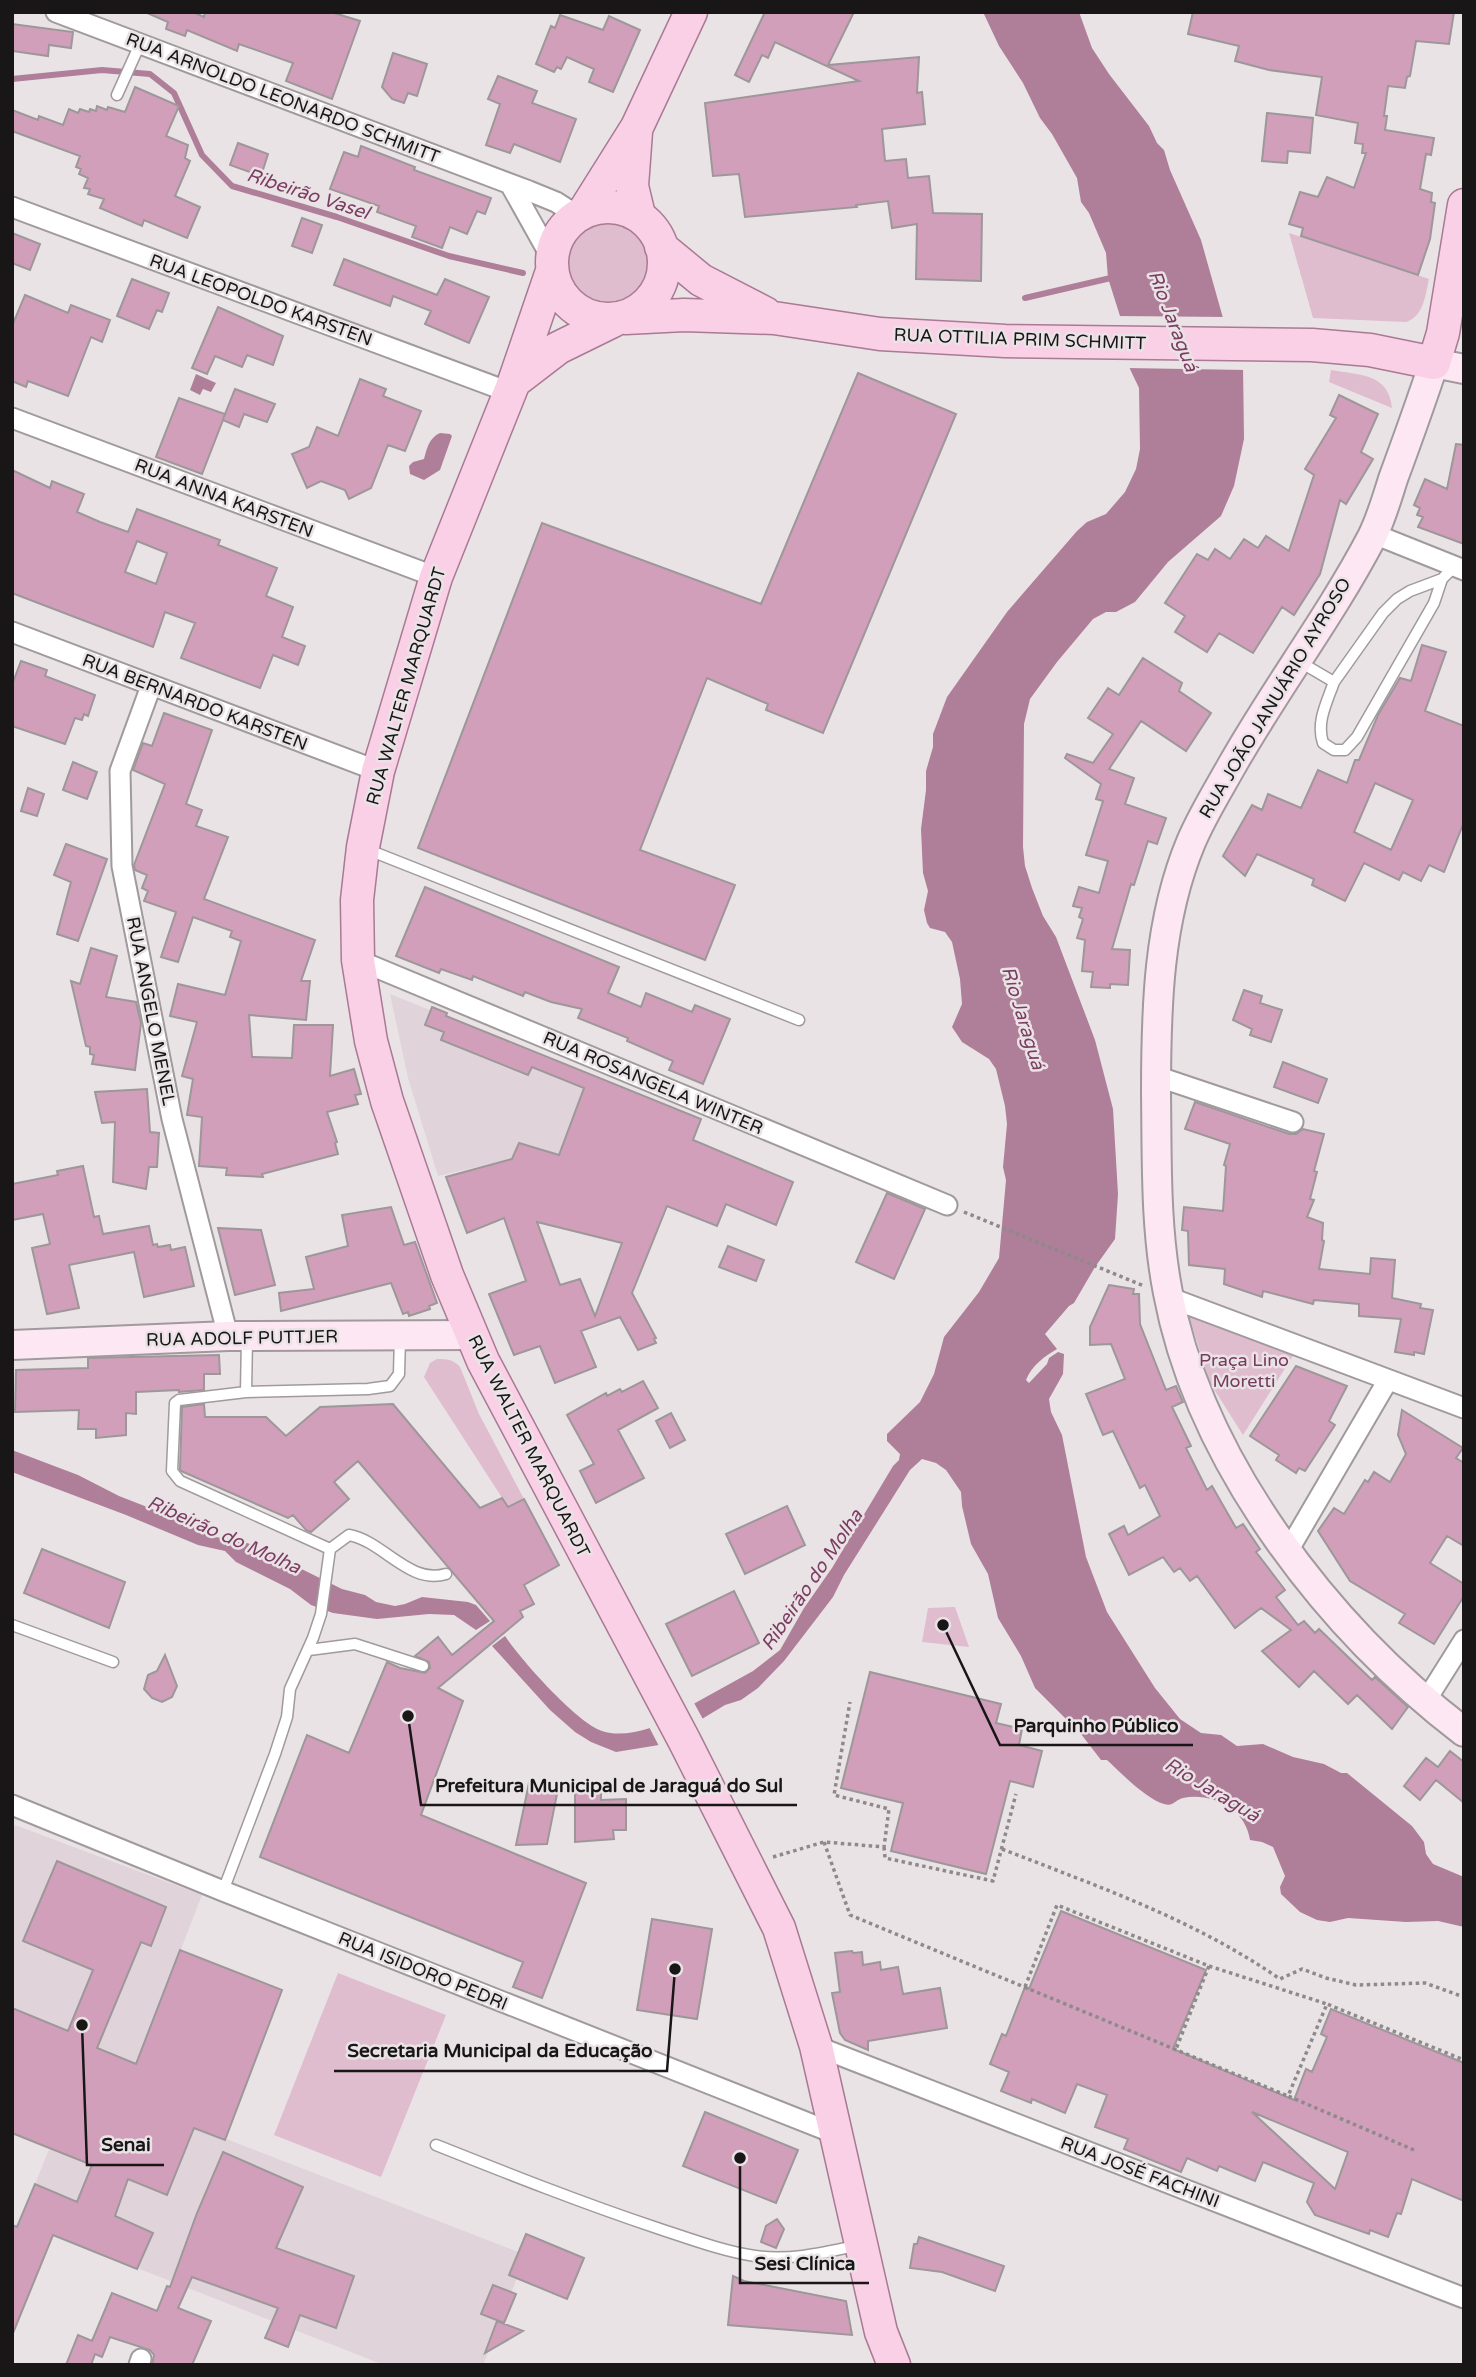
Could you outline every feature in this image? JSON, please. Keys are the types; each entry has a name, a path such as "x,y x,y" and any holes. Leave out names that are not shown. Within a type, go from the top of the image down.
{"main road":[{"path":"620,320 584,315 562,297 552,265 558,237 580,214 637,127 691,12"},
{"path":"512,387 558,348 642,309 653,297 661,280 664,264 661,247 639,215 632,186 637,127"},
{"name":"RUA JOÃO JANUÁRIO AYROSO","path":"1464,205 1445,325 1449,366 1374,534 1259,718 1191,842 1178,880 1161,960 1156,1028 1157,1182 1161,1254 1168,1297 1201,1404 1228,1457 1288,1550 1343,1620 1425,1702 1464,1732"},
{"path":"580,214 611,206 639,215"},
{"name":"RUA OTTILIA PRIM SCHMITT","path":"661,247 701,280 774,318"},
{"name":"RUA WALTER MARQUARDT","path":"552,265 512,387 436,577 378,771 363,847 357,900 358,960 371,1041 387,1101 447,1275 472,1335 511,1418 684,1740 779,1928 816,2046 881,2332 894,2365"},
{"name":"RUA OTTILIA PRIM SCHMITT","path":"620,320 684,315 774,318 880,334 1005,341 1312,345 1346,347 1449,366"},
{"name":"RUA ADOLF PUTTJER","path":"12,1345 238,1336 472,1335"}],"street":[{"name":"RUA ARNOLDO LEONARDO SCHMITT","path":"55,12 510,184 580,214"},
{"path":"510,184 552,265"},
{"name":"RUA LEOPOLDO KARSTEN","path":"12,207 512,387"},
{"name":"RUA ANNA KARSTEN","path":"12,418 436,577"},
{"path":"1374,534 1454,572"},
{"name":"RUA BERNARDO KARSTEN","path":"12,632 378,771"},
{"name":"RUA ANGELO MENEL","path":"151,686 120,771 122,866 172,1119 238,1336"},
{"name":"RUA ROSANGELA WINTER","path":"358,960 947,1205"},
{"path":"1156,1076 1293,1122"},
{"path":"1168,1297 1464,1408"},
{"path":"1288,1550 1388,1380"},
{"path":"1425,1702 1464,1640"},
{"name":"RUA ISIDORO PEDRI","path":"12,1805 836,2134"},
{"name":"RUA JOSÉ FACHINI","path":"816,2046 1464,2298"}],"lane":[{"path":"117,94 140,44"},
{"path":"1454,572 1357,737 1345,750 1334,750 1323,743 1320,732 1322,716 1335,682 1383,613 1410,591 1454,572"},
{"path":"1296,660 1335,682"},
{"path":"363,847 799,1020"},
{"path":"238,1336 246,1392"},
{"path":"330,1549 174,1476 175,1403 246,1392 390,1386 399,1374 401,1336"},
{"path":"223,1891 275,1754 287,1717 289,1689 309,1650 321,1614 324,1575 330,1549 349,1535 361,1537 418,1573 436,1577 446,1574"},
{"path":"12,1625 113,1662"},
{"path":"309,1650 355,1644 423,1666"},
{"path":"436,2145 583,2203 695,2240 754,2256 809,2256 860,2246"}],"path":[{"path":"947,1205 1168,1297"},
{"path":"850,1702 834,1794 889,1809 885,1858 993,1881 1016,1794"},
{"path":"747,1865 824,1842 884,1847"},
{"path":"824,1842 850,1915 1414,2150"},
{"path":"1002,1849 1157,1909 1244,1954 1280,1979 1302,1969 1326,1978 1356,1984 1425,1983 1464,1997"},
{"path":"1025,1987 1057,1905 1209,1966 1327,2004 1464,2060"},
{"path":"1176,2050 1209,1966"},
{"path":"1288,2096 1327,2004"}],"shaded area":[{"path":"390,994 701,1119 650,1250 537,1222 512,1159 438,1176 408,1078"},
{"path":"15,1825 202,1895 123,2099 526,2255 483,2365 384,2365 20,2222 49,2149 12,2134 12,1833"}],"green space":[{"path":"600,224 616,224 637,235 648,256 648,272 637,293 616,304 600,304 586,298 574,286 568,272 568,256 574,242 586,230"},
{"path":"1289,233 1429,279 1425,298 1417,315 1406,322 1313,318"},
{"path":"1331,370 1362,375 1379,382 1390,397 1392,408 1329,382"},
{"name":"Praça Lino Moretti","path":"1187,1310 1296,1351 1243,1435 1210,1383"},
{"path":"437,1359 450,1360 460,1367 479,1414 524,1499 508,1507 424,1377 430,1363"},
{"path":"955,1607 969,1647 922,1642 928,1608"},
{"path":"338,1973 446,2015 381,2177 274,2135"}],"water":[{"name":"Rio Jaraguá","path":"983,12 1079,12 1092,48 1164,150 1201,240 1223,318 1243,365 1244,439 1234,486 1221,516 1168,562 1135,602 1116,612 1106,612 1093,619 1030,699 1024,724 1025,866 1043,916 1056,937 1095,1040 1113,1109 1118,1194 1115,1239 1074,1303 1045,1334 1057,1349 1035,1366 1026,1380 1029,1383 1047,1364 1049,1358 1058,1352 1064,1354 1063,1374 1049,1399 1051,1412 1062,1435 1086,1557 1107,1612 1155,1688 1180,1719 1201,1733 1221,1735 1237,1746 1263,1744 1293,1757 1347,1773 1412,1826 1424,1842 1426,1854 1433,1864 1464,1877 1464,1927 1438,1921 1348,1918 1330,1922 1317,1920 1300,1912 1281,1894 1280,1887 1285,1876 1273,1847 1250,1840 1242,1820 1226,1805 1216,1800 1194,1797 1164,1804 1142,1791 1107,1760 1101,1760 1081,1734 1035,1688 1021,1656 998,1618 988,1574 971,1544 961,1492 946,1470 936,1463 922,1459 910,1470 833,1597 784,1661 758,1688 659,1745 616,1752 591,1742 550,1710 492,1646 505,1636 536,1674 578,1716 591,1726 614,1733 650,1728 753,1671 780,1650 899,1460 900,1454 887,1441 887,1434 920,1402 934,1374 944,1337 979,1292 999,1258 1006,1180 1003,1167 1007,1124 1005,1106 996,1069 989,1059 962,1042 952,1027 962,1004 952,942 945,932 930,928 927,923 924,910 928,891 923,873 921,829 926,771 933,747 933,734 947,697 1007,612 1077,531 1087,522 1106,514 1125,492 1136,469 1140,449 1139,388 1130,369 1120,316 1108,278 1106,253 1089,213 1081,202 1077,178 999,46"},
{"path":"196,374 216,383 211,392 203,389 200,395 190,390"},
{"path":"440,433 452,436 440,470 424,480 410,474 409,466 424,459 427,447"},
{"path":"12,1450 78,1475 119,1496 215,1537 253,1545 342,1589 365,1595 376,1602 395,1606 422,1597 468,1602 476,1605 490,1621 476,1630 454,1615 429,1614 377,1619 333,1613 311,1605 290,1589 236,1562 225,1551 198,1545 12,1472"}],"pier":[{"path":"1116,316 1226,317 1238,339 1247,370 1126,368"},
{"path":"693,1701 705,1723 660,1748 648,1725"}],"building":[{"path":"145,12 193,12 204,17 205,12 331,12 360,21 332,99 286,81 293,63 239,44 237,51 187,30 185,36 166,29 168,22"},
{"path":"765,12 854,12 828,65 919,57 917,93 922,92 925,124 882,129 885,161 906,159 908,178 929,176 933,213 982,214 981,281 916,279 917,224 892,228 888,201 856,205 857,207 745,217 739,174 713,176 705,103 859,81 775,42 768,58 762,55 749,82 735,75"},
{"path":"1193,12 1454,12 1449,44 1416,41 1410,76 1407,77 1405,88 1388,86 1385,130 1434,138 1431,155 1426,154 1420,189 1432,193 1431,202 1435,203 1430,239 1418,275 1301,236 1303,228 1289,224 1300,192 1318,197 1327,177 1354,188 1366,153 1362,153 1363,144 1355,143 1358,123 1316,115 1322,77 1269,70 1235,61 1239,46 1188,34"},
{"path":"560,15 603,30 609,16 640,30 613,92 589,82 594,69 567,57 561,69 557,67 554,72 536,64 551,26 555,28"},
{"path":"12,24 73,32 71,48 49,45 48,56 12,51"},
{"path":"393,53 427,64 417,96 408,93 404,103 392,99 382,87"},
{"path":"498,76 537,91 532,103 576,119 560,162 514,144 510,153 486,145 500,104 488,99"},
{"path":"135,87 179,106 166,136 188,145 185,158 190,161 175,196 200,207 187,238 144,220 142,226 100,208 104,199 88,194 90,189 84,188 88,178 79,174 81,169 76,167 80,156 12,131 12,110 38,120 39,116 63,125 69,109 78,113 80,109 89,112 90,109 96,111 97,106 125,112"},
{"path":"1267,113 1313,118 1310,153 1288,151 1287,163 1262,161"},
{"path":"238,143 268,154 261,176 230,165"},
{"path":"361,146 415,167 414,170 491,198 485,214 477,211 467,234 450,227 442,248 412,237 416,226 377,212 379,206 330,189 344,152 358,157"},
{"path":"302,218 322,225 312,253 292,246"},
{"path":"12,233 40,244 30,270 12,263"},
{"path":"344,259 437,295 445,279 489,297 469,343 425,324 431,311 393,296 390,306 334,285"},
{"path":"132,279 169,293 162,312 157,310 149,329 117,316"},
{"path":"25,295 68,313 71,305 110,320 102,342 91,337 68,396 28,381 26,387 12,381 12,326"},
{"path":"218,307 283,336 273,365 247,355 242,367 215,356 207,374 192,368"},
{"path":"858,373 956,414 823,733 766,710 768,704 707,678 640,850 735,885 705,960 418,848 542,523 761,604"},
{"path":"360,379 386,389 383,396 421,411 405,451 388,445 371,488 349,499 345,490 321,481 307,488 292,454 309,447 317,427 338,436"},
{"path":"235,389 275,404 267,422 244,414 239,427 223,420 202,474 156,457 179,398 225,414"},
{"path":"1339,395 1378,414 1361,452 1373,459 1346,504 1340,500 1320,574 1294,615 1282,607 1253,653 1219,633 1207,652 1175,632 1185,616 1165,603 1197,554 1208,560 1215,549 1230,559 1244,539 1258,548 1266,536 1289,551 1314,475 1305,469 1336,418 1330,415"},
{"path":"1456,444 1464,445 1464,544 1418,527 1423,517 1417,515 1420,508 1414,505 1425,479 1447,489"},
{"path":"12,470 50,488 52,481 84,494 77,512 100,522 128,532 137,509 220,540 218,545 277,568 266,596 293,607 282,637 305,646 298,665 273,655 260,688 181,658 195,623 165,612 153,647 12,593","holes":["137,541 167,553 156,584 125,572"]},
{"path":"1422,645 1446,652 1425,711 1464,726 1464,822 1444,872 1429,865 1421,881 1403,872 1399,880 1364,863 1345,901 1312,885 1314,879 1257,854 1245,876 1223,856 1252,805 1262,810 1268,794 1301,808 1318,770 1347,783 1355,760 1359,760 1378,715 1400,678 1411,681","holes":["1375,783 1413,800 1391,850 1354,832"]},
{"path":"1143,658 1182,683 1179,691 1211,713 1186,751 1141,721 1109,769 1134,778 1125,804 1166,818 1157,844 1148,841 1134,885 1131,884 1112,949 1130,950 1128,985 1091,987 1093,972 1082,971 1085,940 1077,938 1083,919 1079,917 1082,908 1073,906 1079,887 1099,893 1108,861 1086,855 1103,801 1096,799 1101,784 1065,758 1067,754 1093,763 1113,734 1088,718 1108,688 1119,695"},
{"path":"21,661 47,670 45,676 95,695 88,716 84,714 82,720 75,718 65,744 12,726 12,685"},
{"path":"164,713 212,730 186,804 202,810 196,826 228,837 204,899 315,940 301,981 310,981 306,1020 249,1015 252,1057 292,1058 294,1025 333,1025 330,1076 354,1069 361,1094 355,1095 358,1104 327,1112 338,1154 262,1174 263,1177 226,1175 227,1168 199,1166 202,1117 187,1115 193,1079 182,1076 197,1022 170,1016 178,984 225,995 241,941 230,937 232,931 193,917 178,962 161,957 176,912 144,901 148,891 142,888 147,875 135,870 134,865 165,784 133,770 143,743 152,746"},
{"path":"73,762 97,772 87,799 63,790"},
{"path":"28,788 44,794 37,816 21,811"},
{"path":"66,844 107,859 78,941 57,934 71,882 54,875"},
{"path":"425,887 619,967 608,993 641,1007 646,993 692,1012 695,1005 730,1019 703,1084 669,1070 673,1061 627,1041 628,1038 578,1018 582,1009 551,1002 525,992 523,996 473,976 472,980 441,969 439,973 396,956"},
{"path":"91,948 117,956 106,997 136,1002 141,1023 135,1070 92,1064 94,1055 90,1054 90,1047 86,1046 71,981 80,984"},
{"path":"1244,990 1262,996 1260,1003 1282,1010 1271,1042 1250,1035 1252,1029 1233,1020"},
{"path":"432,1007 447,1013 446,1016 701,1119 693,1140 793,1182 776,1225 726,1204 717,1226 667,1206 632,1293 656,1338 656,1343 638,1350 620,1317 581,1331 596,1367 555,1383 540,1346 514,1355 489,1294 526,1281 504,1218 467,1233 446,1177 512,1159 519,1143 559,1155 584,1088 532,1067 528,1075 441,1040 444,1032 425,1025","holes":["537,1222 622,1243 595,1316 580,1279 560,1285"]},
{"path":"1283,1062 1327,1079 1318,1103 1274,1087"},
{"path":"147,1089 150,1132 159,1133 157,1167 149,1167 146,1189 113,1182 115,1122 102,1123 95,1092"},
{"path":"1195,1102 1289,1134 1296,1134 1303,1129 1324,1134 1314,1171 1317,1172 1310,1199 1314,1200 1307,1217 1323,1223 1324,1241 1319,1269 1370,1274 1371,1258 1395,1260 1392,1298 1421,1304 1420,1308 1433,1310 1424,1354 1395,1352 1401,1319 1359,1316 1359,1304 1314,1300 1313,1304 1263,1291 1262,1297 1224,1284 1225,1269 1189,1265 1188,1231 1182,1230 1184,1207 1223,1211 1224,1165 1230,1144 1185,1129"},
{"path":"83,1166 94,1217 99,1216 103,1234 149,1226 153,1245 170,1245 171,1250 185,1247 194,1286 144,1297 134,1252 69,1265 79,1308 47,1314 32,1248 50,1244 43,1214 12,1220 12,1184 58,1175 57,1171"},
{"path":"887,1193 925,1209 894,1279 856,1262"},
{"path":"391,1207 404,1245 415,1242 437,1303 429,1306 430,1309 409,1316 408,1312 403,1314 391,1283 281,1311 279,1293 314,1289 306,1257 348,1246 342,1215"},
{"path":"218,1228 261,1230 275,1285 235,1295"},
{"path":"728,1246 764,1260 756,1281 719,1267"},
{"path":"1109,1285 1134,1289 1133,1294 1139,1294 1140,1324 1166,1390 1176,1386 1183,1402 1172,1407 1191,1446 1186,1448 1207,1490 1212,1486 1236,1528 1243,1524 1260,1549 1256,1552 1285,1590 1276,1597 1298,1625 1304,1621 1315,1633 1319,1629 1372,1680 1375,1677 1408,1707 1392,1729 1357,1695 1348,1704 1314,1671 1299,1687 1262,1651 1291,1630 1261,1608 1235,1628 1197,1576 1190,1581 1180,1568 1174,1572 1163,1557 1129,1575 1109,1534 1124,1526 1128,1535 1160,1516 1145,1485 1140,1488 1113,1431 1103,1435 1086,1394 1125,1379 1111,1344 1090,1345 1090,1327"},
{"path":"219,1355 220,1374 204,1374 204,1390 136,1392 136,1414 126,1413 126,1435 96,1438 96,1429 78,1429 79,1410 15,1412 16,1370 88,1368 88,1358"},
{"path":"1296,1366 1347,1386 1329,1421 1335,1425 1305,1471 1299,1468 1296,1473 1276,1460 1279,1455 1250,1436"},
{"path":"643,1381 658,1408 618,1430 644,1478 596,1503 580,1471 594,1464 567,1415 606,1393 607,1396 620,1389 622,1392"},
{"path":"204,1404 205,1417 266,1417 286,1436 320,1407 393,1404 480,1508 502,1498 508,1507 524,1499 559,1565 524,1585 534,1604 520,1611 523,1617 438,1688 463,1701 421,1815 586,1883 542,1998 513,1987 523,1962 260,1857 307,1735 349,1753 387,1662 400,1668 425,1673 430,1668 429,1662 415,1656 438,1637 452,1655 494,1621 358,1461 334,1482 349,1499 311,1532 293,1515 288,1518 181,1471 182,1407"},
{"path":"1402,1410 1463,1448 1456,1458 1464,1463 1464,1546 1447,1536 1430,1563 1464,1584 1464,1596 1434,1644 1399,1623 1405,1614 1350,1581 1318,1531 1334,1508 1344,1514 1365,1480 1368,1482 1374,1472 1390,1482 1406,1454 1398,1435"},
{"path":"671,1413 685,1440 670,1448 656,1421"},
{"path":"787,1506 805,1545 745,1574 726,1534"},
{"path":"42,1549 125,1582 109,1628 24,1593"},
{"path":"734,1591 759,1643 692,1676 666,1624"},
{"path":"165,1655 177,1686 172,1697 162,1702 152,1698 144,1689 148,1675 157,1671"},
{"path":"870,1672 1001,1704 996,1723 1022,1729 1019,1745 1042,1751 1033,1787 1010,1781 986,1874 891,1851 903,1803 841,1788"},
{"path":"1450,1751 1464,1762 1464,1803 1436,1780 1420,1800 1404,1786 1426,1758 1438,1767"},
{"path":"529,1783 558,1789 547,1844 516,1845"},
{"path":"575,1793 601,1793 601,1800 626,1799 626,1830 613,1830 614,1839 575,1842"},
{"path":"57,1861 166,1907 151,1946 141,1942 97,2048 136,2064 180,1950 282,1990 225,2140 194,2128 167,2195 128,2179 115,2216 153,2233 137,2269 53,2235 13,2333 12,2225 17,2227 35,2184 77,2202 92,2165 12,2133 12,2008 68,2031 93,1970 23,1941"},
{"path":"1061,1911 1206,1970 1173,2049 1294,2100 1306,2069 1312,2072 1327,2037 1321,2034 1331,2009 1464,2063 1464,2201 1412,2179 1401,2214 1397,2213 1388,2237 1370,2230 1369,2234 1315,2215 1307,2202 1314,2183 1263,2162 1255,2181 1219,2166 1217,2171 1187,2158 1181,2172 1124,2149 1128,2139 1095,2127 1107,2095 1077,2084 1065,2113 1032,2099 1031,2103 1001,2091 1009,2072 990,2064 1002,2034 1006,2036 1025,1987 1029,1989","holes":["1252,2112 1348,2152 1335,2189"]},
{"path":"652,1919 712,1929 697,2019 637,2010"},
{"path":"862,1952 863,1965 880,1962 881,1970 898,1967 903,1994 940,1988 947,2028 868,2041 868,2050 845,2040 840,2033 832,1993 840,1992 835,1953"},
{"path":"705,2112 798,2150 776,2203 683,2166"},
{"path":"223,2152 303,2187 276,2248 354,2276 336,2328 300,2315 288,2347 265,2338 278,2308 192,2277 178,2308 211,2321 192,2365 152,2365 154,2355 150,2350 110,2337 102,2357 95,2354 91,2365 66,2365 78,2335 92,2341 112,2293 157,2311 167,2286 170,2287"},
{"path":"777,2219 784,2229 776,2248 761,2242 766,2226"},
{"path":"526,2234 584,2258 567,2299 509,2275"},
{"path":"919,2237 1004,2266 995,2291 942,2272 910,2268 914,2244 917,2244"},
{"path":"733,2276 744,2281 846,2301 852,2335 728,2325"},
{"path":"493,2285 516,2294 504,2323 481,2314"},
{"path":"497,2321 523,2331 485,2353"}],"waterway":[{"name":"Ribeirão Vasel","path":"12,79 102,70 150,74 174,93 202,155 232,186 337,217 449,256 523,273"},
{"name":"Ribeirão Vasel","path":"1025,298 1115,277"}],"place":[{"name":"Parquinho Público","path":"943,1625"},
{"name":"Prefeitura Municipal de Jaraguá do Sul","path":"408,1716"},
{"name":"Secretaria Municipal da Educação","path":"675,1969"},
{"name":"Senai","path":"82,2025"},
{"name":"Sesi Clínica","path":"740,2158"}],"water label":[{"name":"Ribeirão do Molha","path":"224,1535"},
{"name":"Ribeirão do Molha","path":"812,1580"}]}
